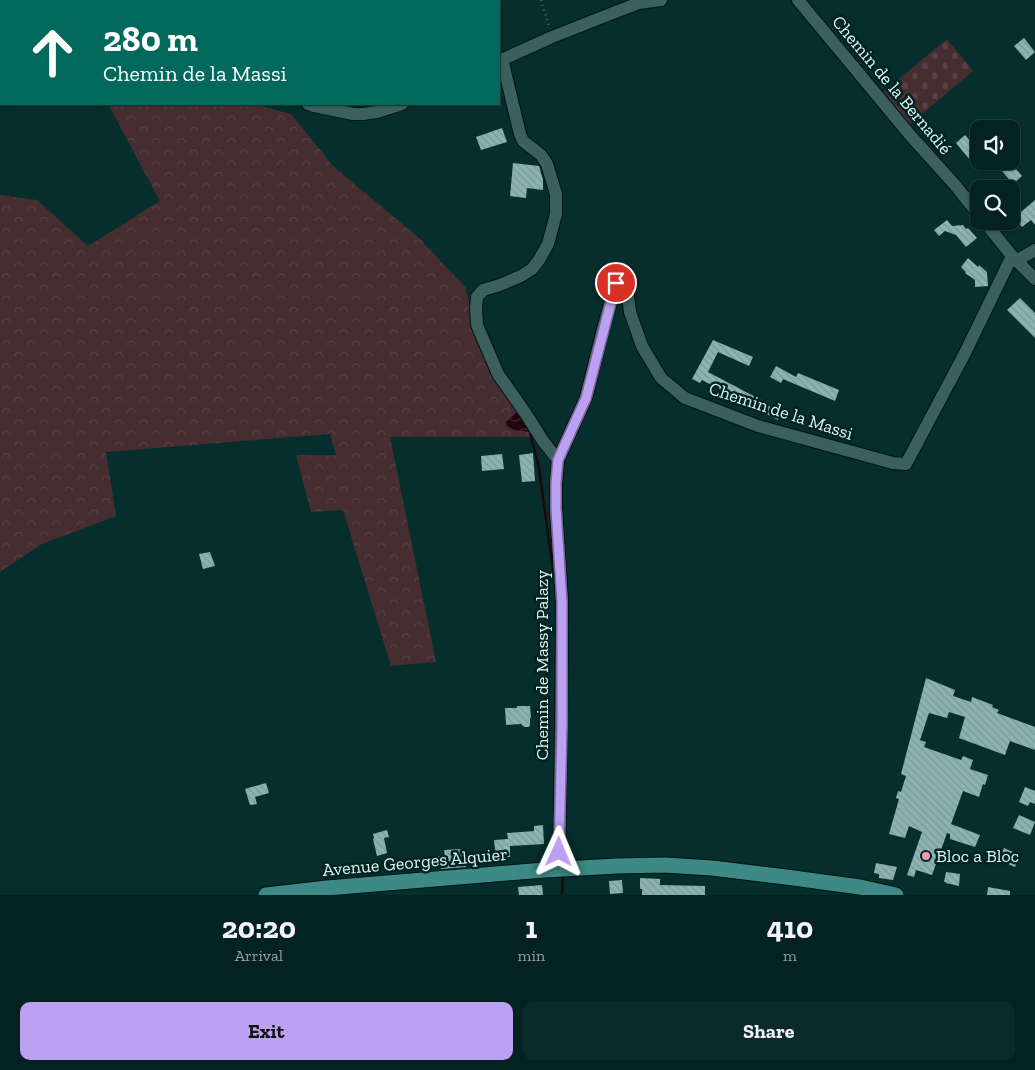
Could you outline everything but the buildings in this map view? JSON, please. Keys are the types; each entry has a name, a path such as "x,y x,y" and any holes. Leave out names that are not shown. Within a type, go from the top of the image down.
{"main road":[{"name":"Avenue Georges Alquier","path":"266,895 327,888 544,870 665,865 712,868 850,886 896,895"}],"street":[{"path":"558,460 498,374 477,325 477,298 483,290 521,276 532,269 548,244 556,214 556,194 547,164 541,155 523,141 500,60 552,37 639,3 661,0"},
{"name":"Chemin de la Bernadié","path":"798,0 910,135 970,204"},
{"path":"311,105 353,114 377,112 399,105"},
{"path":"991,230 1014,259 1035,279"},
{"path":"1014,259 1035,250"},
{"name":"Chemin de la Massi","path":"558,460 586,398 616,283 626,280 630,312 642,346 661,378 686,398 758,426 893,463 906,464 1014,259"},
{"name":"Chemin de Massy Palazy","path":"558,460 556,509 562,602 559,870"}],"path":[{"path":"541,0 552,37"}],"green space":[{"path":"947,39 973,71 909,125 882,93"},
{"path":"109,105 257,105 291,114 334,167 419,238 465,287 486,361 535,437 390,437 436,662 391,666 343,510 311,512 296,455 336,455 330,434 106,452 116,516 42,544 0,572 0,195 37,200 88,246 160,201"}],"water":[{"path":"519,410 530,432 514,430 507,426 506,422"}],"waterway":[{"path":"530,432 539,468 555,585"},
{"path":"562,895 563,878"}],"place":[{"name":"Bloc a Bloc","path":"926,856"}],"route":[{"path":"559,852 562,602 556,509 558,460 586,398 616,283"}]}
